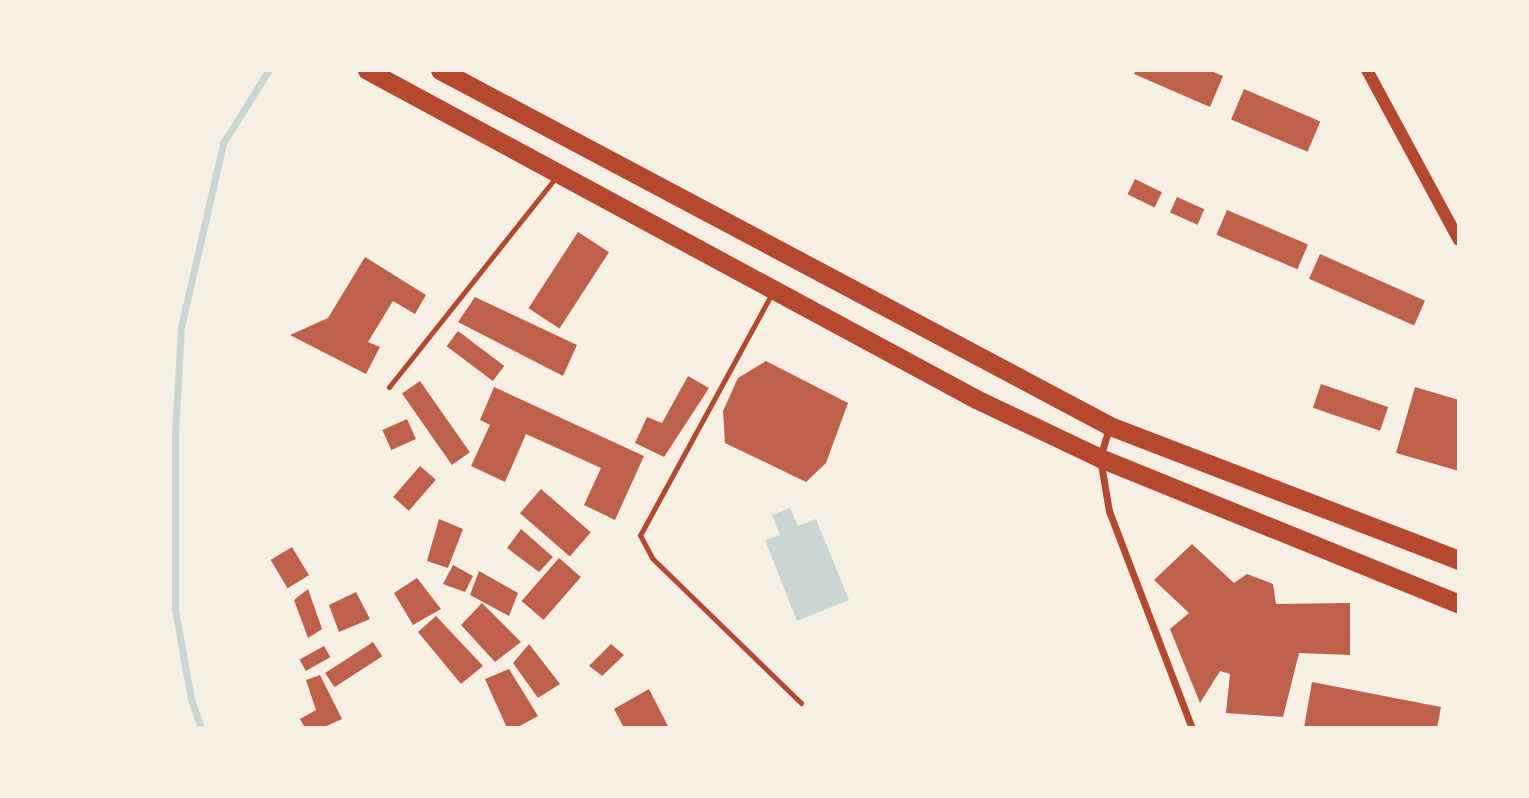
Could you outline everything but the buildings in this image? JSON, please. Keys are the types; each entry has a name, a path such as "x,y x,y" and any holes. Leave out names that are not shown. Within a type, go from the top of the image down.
{"highway":[{"path":"366,70 976,399 1100,458 1459,604"},
{"path":"440,70 1110,426 1459,560"}],"street":[{"path":"1367,70 1459,240"},
{"path":"1110,426 1100,458 1109,512 1192,728"}],"lane":[{"path":"390,387 559,174"},
{"path":"774,290 640,535 652,558 801,703"}],"shaded area":[{"path":"790,508 798,526 816,519 849,600 797,621 765,540 780,535 772,515"}],"waterway":[{"path":"201,728 191,699 175,609 175,434 181,327 223,143 269,70"}]}
